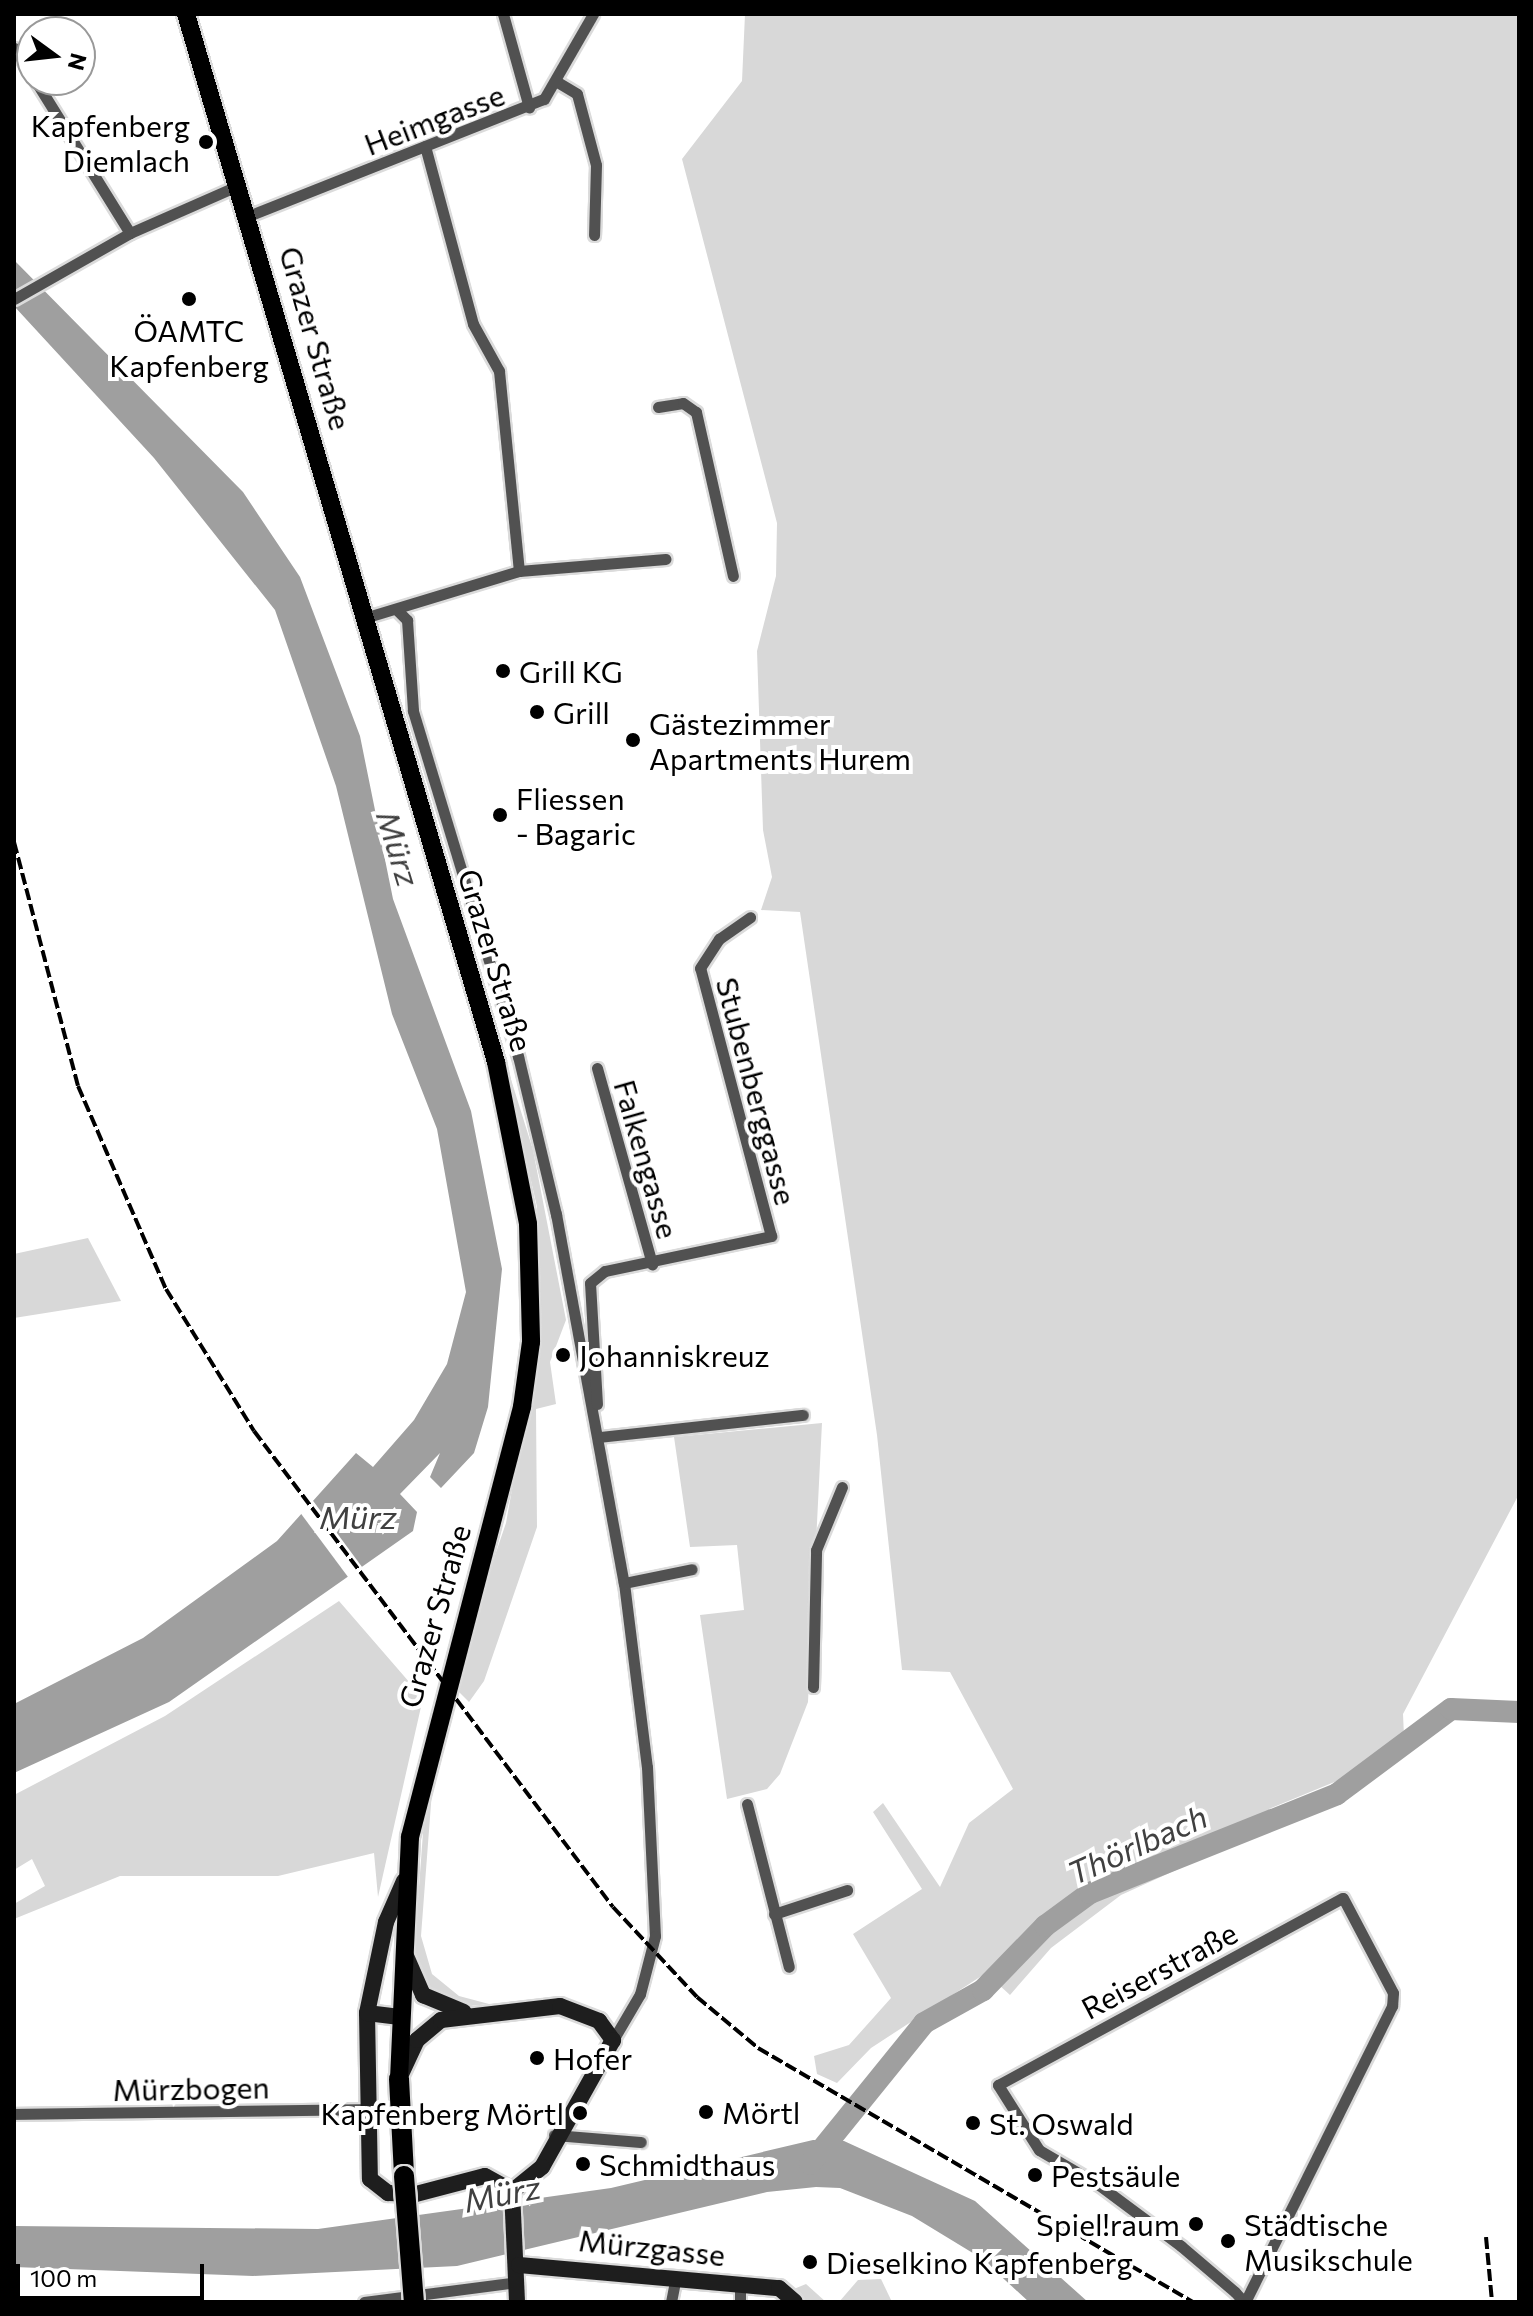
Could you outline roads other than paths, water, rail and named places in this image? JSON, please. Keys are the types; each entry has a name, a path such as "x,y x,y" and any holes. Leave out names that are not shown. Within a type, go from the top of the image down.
{"highway":[{"name":"Grazer Straße","path":"399,2079 414,2302"}],"main road":[{"name":"Grazer Straße","path":"186,14 248,216 361,619 496,1062 519,1167 531,1279 519,1420 430,1738 404,1881 399,2079"}],"street":[{"path":"503,14 529,107"},
{"name":"Heimgasse","path":"248,216 529,107 559,83 593,14"},
{"path":"559,83 577,94 596,165 594,235"},
{"path":"45,96 130,233"},
{"path":"425,146 473,324 499,371 519,571"},
{"path":"14,299 130,233 237,186"},
{"path":"658,407 683,403 696,412 733,576"},
{"path":"361,619 519,571 666,559"},
{"name":"Grazer Straße","path":"396,609 407,620 413,711 543,1157 624,1583 647,1767 655,1936 640,1994 554,2135 542,2167 512,2191"},
{"name":"Stubenberggasse","path":"599,1443 590,1283 605,1271 652,1264 771,1236 700,968 719,939 750,917"},
{"name":"Falkengasse","path":"597,1068 652,1264"},
{"path":"599,1443 803,1415"},
{"path":"813,1687 816,1550 842,1487"},
{"path":"624,1583 692,1569"},
{"path":"747,1804 789,1967"},
{"path":"404,1881 386,1922 367,2013 369,2168 377,2187 416,2194 485,2176 512,2191 517,2302"},
{"path":"774,1914 847,1890"},
{"name":"Reiserstraße","path":"1343,1898 1393,1993 1392,2006 1244,2302 1099,2185 1039,2150 998,2085 1343,1898"},
{"name":"Grazer Straße","path":"401,1941 423,1995 470,2013"},
{"name":"Grazer Straße","path":"399,2079 426,2030 470,2013 569,2007 590,2014 613,2040"},
{"path":"367,2013 400,2017"},
{"name":"Mürzbogen","path":"14,2114 370,2109"},
{"path":"554,2135 641,2142"},
{"name":"Mürzgasse","path":"364,2302 518,2274 675,2282 740,2294 779,2288 795,2302"},
{"path":"671,2302 675,2282"}],"water":[{"name":"Mürz","path":"14,260 243,492 300,577 360,736 393,899 471,1111 502,1269 488,1407 474,1453 441,1488 430,1477 440,1453 400,1494 417,1512 413,1531 169,1702 14,1773 14,1704 143,1638 277,1541 356,1453 373,1467 414,1420 447,1364 466,1292 437,1129 392,1014 336,786 275,610 154,458 14,306"},
{"path":"813,2140 844,2141 975,2201 1088,2302 1029,2302 981,2258 912,2216 840,2188 816,2187 767,2192 457,2266 253,2276 14,2267 14,2226 318,2229 611,2188"}],"waterway":[{"name":"Thörlbach","path":"810,2164 924,2023 983,1990 1045,1926 1090,1893 1337,1794 1451,1709 1519,1712"}],"railway":[{"path":"14,842 78,1086 166,1289 254,1431 613,1907 697,1997 758,2048 1193,2302"},
{"path":"1486,2237 1492,2302"}],"place":[{"name":"Kapfenberg Diemlach","path":"206,142"},
{"name":"ÖAMTC Kapfenberg","path":"189,299"},
{"name":"Grill KG","path":"503,671"},
{"name":"Grill","path":"537,712"},
{"name":"Gästezimmer Apartments Hurem","path":"633,740"},
{"name":"Fliessen - Bagaric","path":"500,815"},
{"name":"Johanniskreuz","path":"563,1355"},
{"name":"Hofer","path":"537,2058"},
{"name":"Mörtl","path":"706,2112"},
{"name":"Kapfenberg Mörtl","path":"580,2113"},
{"name":"St. Oswald","path":"973,2123"},
{"name":"Schmidthaus","path":"583,2164"},
{"name":"Pestsäule","path":"1035,2175"},
{"name":"Spiel!raum","path":"1196,2224"},
{"name":"Städtische Musikschule","path":"1228,2241"},
{"name":"Dieselkino Kapfenberg","path":"810,2262"}]}
